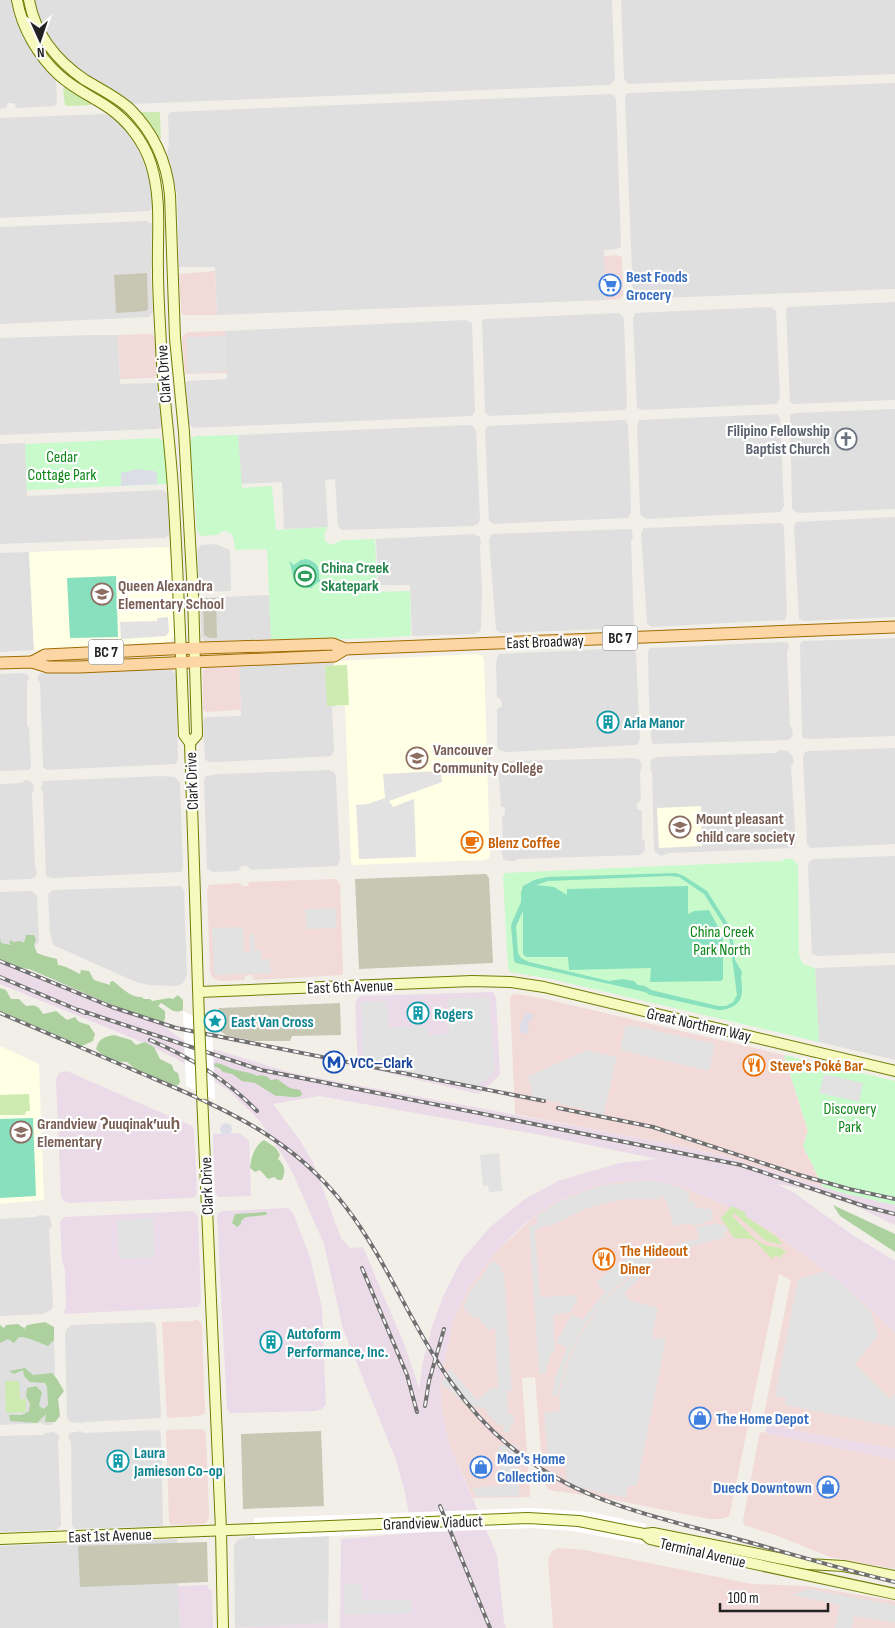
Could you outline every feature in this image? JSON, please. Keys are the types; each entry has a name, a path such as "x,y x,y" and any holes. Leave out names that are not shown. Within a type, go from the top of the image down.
{"main road":[{"name":"Clark Drive","path":"18,0 22,19 28,33 52,68 76,88 109,108 124,120 146,150 157,187 162,372 173,495 184,735 190,743 199,1019 221,1530 223,1628"},
{"name":"Clark Drive","path":"29,0 38,30 51,49 75,73 129,108 155,142 164,164 169,184 175,338 184,432 193,586 197,734 190,743"},
{"name":"East Broadway","path":"32,662 45,655 195,648 333,644 345,649 895,627"},
{"name":"East Broadway","path":"0,663 32,662 48,667 181,663 334,656 345,649"},
{"name":"East 6th Avenue","path":"199,992 472,981 502,982"},
{"name":"Great Northern Way","path":"502,982 544,987 895,1071"},
{"name":"Grandview Viaduct","path":"221,1530 528,1518 579,1521 644,1534"},
{"name":"East 1st Avenue","path":"0,1539 221,1530"},
{"name":"Terminal Avenue","path":"644,1534 653,1533 808,1564 843,1566 895,1576"},
{"name":"Terminal Avenue","path":"644,1534 650,1539 660,1542 895,1594"}],"shaded area":[{"path":"0,0 12,0 27,42 41,64 56,79 57,102 55,106 17,108 14,103 8,103 6,108 0,109"},
{"path":"33,0 612,0 615,80 610,85 131,104 79,71 54,46 45,32"},
{"path":"621,0 895,0 895,74 628,84 624,79"},
{"path":"895,83 895,289 637,299 633,296 626,94"},
{"path":"614,95 616,99 621,247 604,250 606,300 217,315 215,267 179,267 177,193 167,153 169,144 168,115 171,112"},
{"path":"105,114 113,117 125,128 145,157 151,183 152,206 150,211 0,218 0,118"},
{"path":"146,221 151,223 152,227 151,276 153,312 149,317 0,324 0,227"},
{"path":"616,255 622,257 623,295 620,299 606,300 604,256"},
{"path":"215,271 217,315 184,315 181,312 179,274"},
{"path":"147,273 148,309 146,311 116,313 114,275"},
{"path":"895,302 895,400 794,404 790,402 786,309 789,307"},
{"path":"771,307 776,311 780,398 777,404 642,410 637,408 633,318 635,313"},
{"path":"619,313 624,320 627,405 625,410 490,416 485,413 482,320"},
{"path":"466,320 472,323 475,411 472,416 194,428 189,424 185,383 188,381 227,379 225,331"},
{"path":"225,331 227,373 185,374 183,335 188,332"},
{"path":"148,334 156,338 158,375 153,378 120,379 118,335"},
{"path":"118,335 120,384 159,384 162,427 157,429 0,435 0,338"},
{"path":"226,336 227,371 187,373 187,337"},
{"path":"895,409 895,509 799,513 794,511 792,507 790,415 795,413"},
{"path":"777,414 780,418 784,506 780,512 647,519 641,516 637,425 639,420"},
{"path":"625,420 628,425 630,474 631,512 628,518 494,524 489,521 485,431 487,426"},
{"path":"473,426 476,431 480,520 478,524 473,526 342,530 338,526 335,479 325,480 328,527 284,529 282,482 241,484 238,435"},
{"path":"25,443 27,496 163,490 168,495 170,535 164,538 0,544 0,444"},
{"path":"137,469 154,471 157,474 157,484 121,486 121,473"},
{"path":"895,517 895,617 804,621 799,619 794,527 796,522"},
{"path":"781,523 784,527 787,615 785,620 652,627 647,624 641,533 644,528"},
{"path":"632,530 633,538 631,540 634,626 631,628 501,633 496,630 489,539 492,534"},
{"path":"474,534 480,537 481,543 481,630 475,634 412,636 410,585 378,585 376,539"},
{"path":"216,544 230,550 231,591 201,592 199,589 197,550 201,545"},
{"name":"Queen Alexandra Elementary School","path":"169,548 171,552 174,636 171,642 34,650 29,552"},
{"path":"29,552 34,650 0,652 0,553"},
{"path":"269,595 271,639 205,641 202,638 200,601 202,598"},
{"path":"203,598 216,598 217,638 210,638 204,635"},
{"path":"168,617 169,632 166,636 121,639 120,622 157,621 157,618"},
{"path":"895,638 895,736 803,738 800,644 803,641"},
{"path":"788,643 789,647 787,651 790,726 793,735 789,740 653,744 651,740 649,700 648,652 650,648"},
{"path":"634,649 636,654 640,739 637,745 506,752 499,750 497,745 497,709 502,706 501,700 497,697 496,665 499,654"},
{"name":"Vancouver Community College","path":"477,654 482,656 484,660 490,857 485,860 354,865 351,862 345,706 336,706 334,661"},
{"path":"334,661 336,706 332,707 334,751 331,756 220,762 205,760 203,720 206,717 241,716 239,667"},
{"path":"239,667 241,710 206,712 203,710 203,671 208,668"},
{"path":"169,669 176,675 178,759 176,764 47,770 43,767 40,683 37,678 40,673"},
{"path":"24,673 28,675 29,679 27,682 27,725 29,728 31,767 29,770 0,771 0,674"},
{"path":"895,748 895,844 810,848 807,844 803,758 805,752"},
{"path":"780,750 788,751 793,757 794,763 791,766 796,843 794,848 669,853 661,856 654,851 651,760 657,757 776,753"},
{"path":"639,759 642,765 640,773 641,800 637,804 637,809 642,811 642,838 645,842 643,853 640,855 517,859 516,861 503,859 501,849 503,846 502,817 505,814 505,808 501,806 498,769 501,763 506,761"},
{"path":"329,770 334,772 336,777 340,860 337,866 251,870 247,866 242,866 238,871 213,872 207,869 204,780 206,776"},
{"path":"441,771 442,782 389,801 393,807 414,799 416,857 359,859 356,805 368,804 385,798 383,774"},
{"path":"175,777 180,783 183,867 181,872 52,878 46,876 43,793 41,788 43,781"},
{"path":"26,780 33,784 34,790 32,793 35,867 37,874 34,878 30,879 0,880 0,784 22,783"},
{"name":"Mount pleasant child care society","path":"701,806 702,846 659,848 657,808"},
{"path":"895,856 895,953 819,956 812,954 808,864 810,861 813,859"},
{"path":"486,874 489,878 493,963 359,969 355,879"},
{"path":"336,879 340,885 342,975 254,980 252,975 245,976 244,980 221,981 212,977 210,972 207,890 209,885 239,883 243,886 248,886 249,882"},
{"path":"179,886 184,891 187,975 182,984 176,986 148,985 136,982 53,945 50,932 48,896 53,890"},
{"path":"31,891 37,897 39,942 35,946 0,944 0,892"},
{"path":"336,908 336,928 306,929 305,909"},
{"path":"243,927 244,952 250,952 250,934 254,934 255,950 261,950 261,959 270,959 271,973 216,975 214,973 212,928"},
{"path":"0,959 160,1023 181,1039 292,1073 666,1143 720,1155 843,1193 895,1205 895,1225 851,1204 801,1188 776,1184 793,1192 854,1236 895,1261 895,1333 852,1292 776,1234 732,1208 680,1186 651,1180 623,1181 598,1185 568,1196 542,1210 519,1229 494,1253 469,1288 453,1321 440,1384 442,1412 449,1444 497,1555 506,1628 340,1628 341,1539 412,1533 405,1492 396,1460 343,1329 324,1244 294,1176 259,1120 228,1090 175,1058 137,1040 0,984","holes":["319,1096 546,1136 657,1159 619,1163 558,1181 525,1199 490,1227 461,1261 442,1299 423,1361 419,1388 405,1346 363,1247 350,1248 341,1238 313,1162 299,1139 273,1104"]},
{"path":"895,965 895,1060 819,1042 815,968"},
{"path":"493,992 496,998 500,1075 479,1094 358,1066 355,1003 360,996"},
{"path":"517,994 784,1055 808,1131 803,1146 823,1187 720,1155 515,1114 510,999 512,995"},
{"path":"489,997 495,1071 476,1087 374,1065 375,1060 363,1058 361,1002 387,1001 388,1027 428,1026 428,1035 449,1034 448,999"},
{"path":"340,1003 341,1035 292,1036 290,1041 254,1041 228,1036 218,1030 219,1008"},
{"path":"526,1013 533,1014 532,1020 529,1020 528,1034 519,1032 522,1018 524,1018"},
{"path":"630,1025 715,1044 709,1071 620,1050 625,1028"},
{"name":"Grandview ʔuuqinak’uuḥ Elementary","path":"0,1046 39,1064 44,1200 0,1204"},
{"path":"587,1050 617,1057 603,1116 531,1096 532,1090 527,1077"},
{"path":"67,1071 192,1126 194,1130 197,1193 195,1197 69,1203 63,1201 61,1196 56,1079 59,1073"},
{"path":"824,1074 863,1083 859,1102 819,1093"},
{"path":"226,1123 232,1129 226,1135 220,1129"},
{"path":"239,1133 249,1141 251,1196 219,1197 215,1193 213,1134"},
{"path":"499,1153 502,1191 489,1192 488,1186 483,1186 480,1155"},
{"path":"651,1180 680,1186 732,1208 776,1234 846,1286 895,1333 895,1449 762,1424 791,1280 779,1274 728,1517 710,1519 548,1489 543,1478 535,1377 522,1378 530,1497 473,1498 449,1444 442,1412 440,1384 453,1321 469,1288 494,1253 542,1210 569,1196 598,1185 623,1181"},
{"path":"654,1181 679,1187 689,1193 689,1201 694,1201 697,1211 698,1208 703,1207 704,1210 709,1207 713,1212 714,1219 694,1226 690,1223 674,1226 665,1198 660,1195 659,1199 623,1199 587,1208 549,1227 547,1224 535,1231 540,1297 577,1295 577,1300 570,1312 553,1315 555,1349 554,1353 551,1354 545,1374 539,1374 529,1226 534,1225 538,1221 536,1216 562,1200 600,1186"},
{"name":"Autoform Performance, Inc.","path":"288,1208 293,1213 310,1257 322,1308 326,1405 316,1411 230,1413 227,1409 217,1214 223,1211"},
{"path":"192,1211 198,1217 201,1301 198,1307 65,1314 65,1270 62,1261 60,1222 64,1217"},
{"path":"39,1215 49,1216 52,1226 49,1230 53,1306 51,1310 43,1314 0,1316 0,1219 37,1217"},
{"path":"153,1218 155,1258 119,1259 117,1220"},
{"path":"717,1223 719,1226 723,1224 728,1230 724,1232 726,1237 682,1249 657,1259 634,1272 615,1288 583,1327 568,1358 557,1396 552,1395 555,1377 567,1348 556,1342 572,1314 582,1320 605,1292 596,1282 644,1246 649,1257 680,1243 699,1238 696,1227"},
{"path":"493,1260 502,1268 500,1272 504,1272 512,1391 507,1391 508,1414 513,1414 514,1425 510,1426 510,1432 504,1432 503,1424 500,1426 485,1411 487,1407 481,1408 464,1403 441,1383 450,1368 477,1400 493,1387 498,1388 495,1327 489,1331 477,1317 475,1319 463,1308 470,1292"},
{"path":"825,1271 843,1285 871,1312 878,1336 855,1364 890,1399 895,1394 895,1427 785,1405 786,1398 775,1396 798,1279"},
{"path":"637,1273 640,1278 624,1293 631,1301 658,1308 652,1337 666,1339 637,1485 628,1487 626,1498 576,1487 567,1481 565,1462 548,1459 544,1413 560,1411 559,1394 569,1360 580,1335 598,1308 620,1286"},
{"path":"195,1319 200,1321 202,1325 205,1413 199,1416 167,1418 162,1322 194,1321"},
{"path":"154,1322 156,1326 160,1418 83,1423 70,1422 67,1418 65,1333 67,1329 71,1325"},
{"path":"49,1326 54,1330 56,1421 51,1425 44,1425 42,1423 0,1425 0,1328"},
{"path":"767,1425 895,1449 895,1460 765,1433"},
{"path":"159,1430 161,1434 163,1526 74,1529 72,1525 71,1442 68,1437 69,1433 81,1431 83,1433"},
{"path":"167,1430 204,1430 206,1434 209,1518 206,1523 202,1524 171,1525 169,1521 166,1433"},
{"path":"321,1431 324,1506 243,1509 241,1434"},
{"path":"53,1432 58,1434 60,1438 58,1440 61,1526 56,1530 0,1532 0,1436 43,1435"},
{"path":"760,1432 895,1459 895,1569 830,1557 744,1525 743,1520"},
{"path":"516,1444 518,1478 515,1479 515,1482 519,1482 519,1496 476,1497 472,1488 506,1485 505,1470 501,1471 498,1446"},
{"path":"255,1536 256,1539 329,1536 328,1623 235,1628 234,1547 239,1539"},
{"path":"177,1539 180,1628 0,1628 0,1546"},
{"path":"207,1542 208,1582 80,1587 78,1546"},
{"path":"559,1548 585,1550 752,1584 807,1586 895,1601 895,1628 553,1628 548,1560 552,1551"},
{"path":"361,1583 362,1601 411,1599 412,1613 344,1615 344,1584"},
{"path":"208,1585 208,1588 212,1591 213,1628 180,1628 178,1586"},
{"path":"808,1589 895,1605 895,1623 854,1616 852,1628 835,1628 840,1605 792,1595"},
{"path":"328,1623 328,1628 235,1628"}],"green space":[{"path":"65,86 91,102 91,105 65,105 63,88"},
{"path":"142,112 160,112 161,140 142,114"},
{"path":"238,435 242,488 271,486 276,530 328,527 324,538 326,542 332,545 341,540 375,539 377,592 410,591 411,636 351,639 271,639 267,549 235,550 233,537 230,533 223,531 217,535 201,536 197,531 190,440 195,436"},
{"name":"Cedar Cottage Park","path":"158,438 164,444 168,484 27,490 25,444"},
{"name":"China Creek Skatepark","path":"306,559 316,564 319,579 328,586 318,582 311,588 299,585 296,582 289,561 294,565"},
{"path":"116,576 118,637 70,638 67,578"},
{"path":"347,665 349,705 327,706 325,666"},
{"name":"China Creek Park North","path":"784,859 792,859 798,865 799,955 803,964 815,968 819,1042 551,979 511,972 508,969 503,876 505,873 782,861"},
{"path":"676,873 707,891 728,924 733,941 735,960 742,972 742,994 738,1002 727,1009 718,1010 516,963 514,961 511,925 521,902 523,886 534,880 548,877","holes":["679,877 704,894 724,925 730,942 737,995 733,1002 726,1006 718,1006 651,990 645,986 638,985 634,981 623,979 609,981 529,962 521,958 518,953 516,926 523,911 523,954 526,957 568,957 569,970 651,968 650,982 721,981 723,979 723,936 709,910 694,911 688,914 688,886 567,889 567,895 554,887 536,885 548,881"]},
{"path":"26,935 34,935 36,939 34,945 37,953 57,959 58,965 80,974 81,970 89,971 94,980 110,985 110,982 113,981 130,994 152,1001 173,999 178,995 183,1000 183,1010 176,1012 161,1003 158,1006 165,1011 165,1019 163,1023 160,1023 0,959 0,938 1,943 11,945 10,940 24,943"},
{"path":"0,988 6,990 11,999 19,999 26,1006 36,1006 43,1014 56,1011 67,1020 75,1017 79,1022 89,1025 95,1034 93,1041 82,1046 0,1011"},
{"path":"114,1035 131,1040 136,1045 145,1042 154,1047 160,1059 172,1065 174,1071 178,1073 180,1082 178,1085 176,1086 135,1069 127,1062 110,1058 96,1049 102,1039"},
{"name":"Discovery Park","path":"784,1055 895,1081 895,1205 823,1187 803,1146 808,1131"},
{"path":"216,1063 257,1076 265,1076 271,1080 277,1079 290,1088 300,1090 302,1094 301,1096 294,1097 276,1096 255,1083 242,1081 232,1074 223,1072 215,1067 214,1064"},
{"path":"29,1094 30,1111 26,1111 25,1115 0,1115 0,1095"},
{"path":"33,1118 36,1196 0,1198 0,1119"},
{"path":"264,1140 276,1148 280,1155 278,1159 284,1171 282,1180 274,1177 268,1179 260,1170 255,1172 250,1168 255,1149"},
{"path":"833,1205 895,1234 895,1252 840,1216"},
{"path":"732,1206 746,1213 745,1216 777,1237 782,1245 766,1241 734,1213 732,1216 754,1238 763,1244 781,1248 786,1252 779,1258 776,1255 772,1259 753,1239 734,1238 721,1218"},
{"path":"266,1212 266,1215 246,1217 237,1227 232,1223 235,1214"},
{"path":"45,1322 54,1327 54,1340 48,1346 23,1337 19,1337 14,1343 8,1339 0,1343 0,1325 4,1328 6,1325 18,1324 25,1329 27,1325"},
{"path":"25,1368 33,1375 52,1373 64,1391 58,1399 60,1416 55,1422 45,1422 46,1414 37,1423 10,1421 9,1415 22,1415 29,1411 30,1404 26,1396 27,1388 36,1386 42,1392 39,1406 44,1409 48,1405 45,1383 30,1382 24,1376 23,1370 14,1374 9,1371"},
{"path":"5,1381 19,1381 20,1399 26,1399 26,1412 6,1413"}],"pier":[{"path":"183,1011 212,1026 215,1100 186,1086"},
{"path":"532,1508 590,1512 646,1524 643,1544 572,1531 532,1528 255,1539 254,1518"}],"railway":[{"path":"0,961 112,1007 176,1028 544,1101"},
{"path":"0,977 85,1013"},
{"path":"79,1010 261,1070 741,1165 867,1207 895,1214"},
{"path":"0,1013 227,1112 278,1142 301,1160 324,1181 360,1227 374,1248 437,1361 468,1404 506,1443 551,1475 601,1499 654,1517 895,1582"},
{"path":"150,1040 194,1062 221,1079 257,1111"},
{"path":"558,1108 653,1127 796,1174 849,1189 895,1199"},
{"path":"362,1268 407,1375 417,1412"},
{"path":"425,1406 429,1381 444,1329"},
{"path":"440,1506 490,1628"}],"place":[{"name":"Best Foods Grocery","path":"610,285"},
{"name":"Filipino Fellowship Baptist Church","path":"846,439"},
{"name":"China Creek Skatepark","path":"305,576"},
{"name":"Queen Alexandra Elementary School","path":"102,594"},
{"name":"Arla Manor","path":"608,722"},
{"name":"Vancouver Community College","path":"417,758"},
{"name":"Mount pleasant child care society","path":"680,827"},
{"name":"Blenz Coffee","path":"472,842"},
{"name":"Rogers","path":"418,1013"},
{"name":"East Van Cross","path":"215,1021"},
{"name":"VCC–Clark","path":"334,1062"},
{"name":"Steve's Poké Bar","path":"754,1065"},
{"name":"Grandview ʔuuqinak’uuḥ Elementary","path":"21,1132"},
{"name":"The Hideout Diner","path":"604,1259"},
{"name":"Autoform Performance, Inc.","path":"271,1342"},
{"name":"The Home Depot","path":"700,1418"},
{"name":"Laura Jamieson Co-op","path":"118,1461"},
{"name":"Moe's Home Collection","path":"481,1467"},
{"name":"Dueck Downtown","path":"828,1487"}]}
